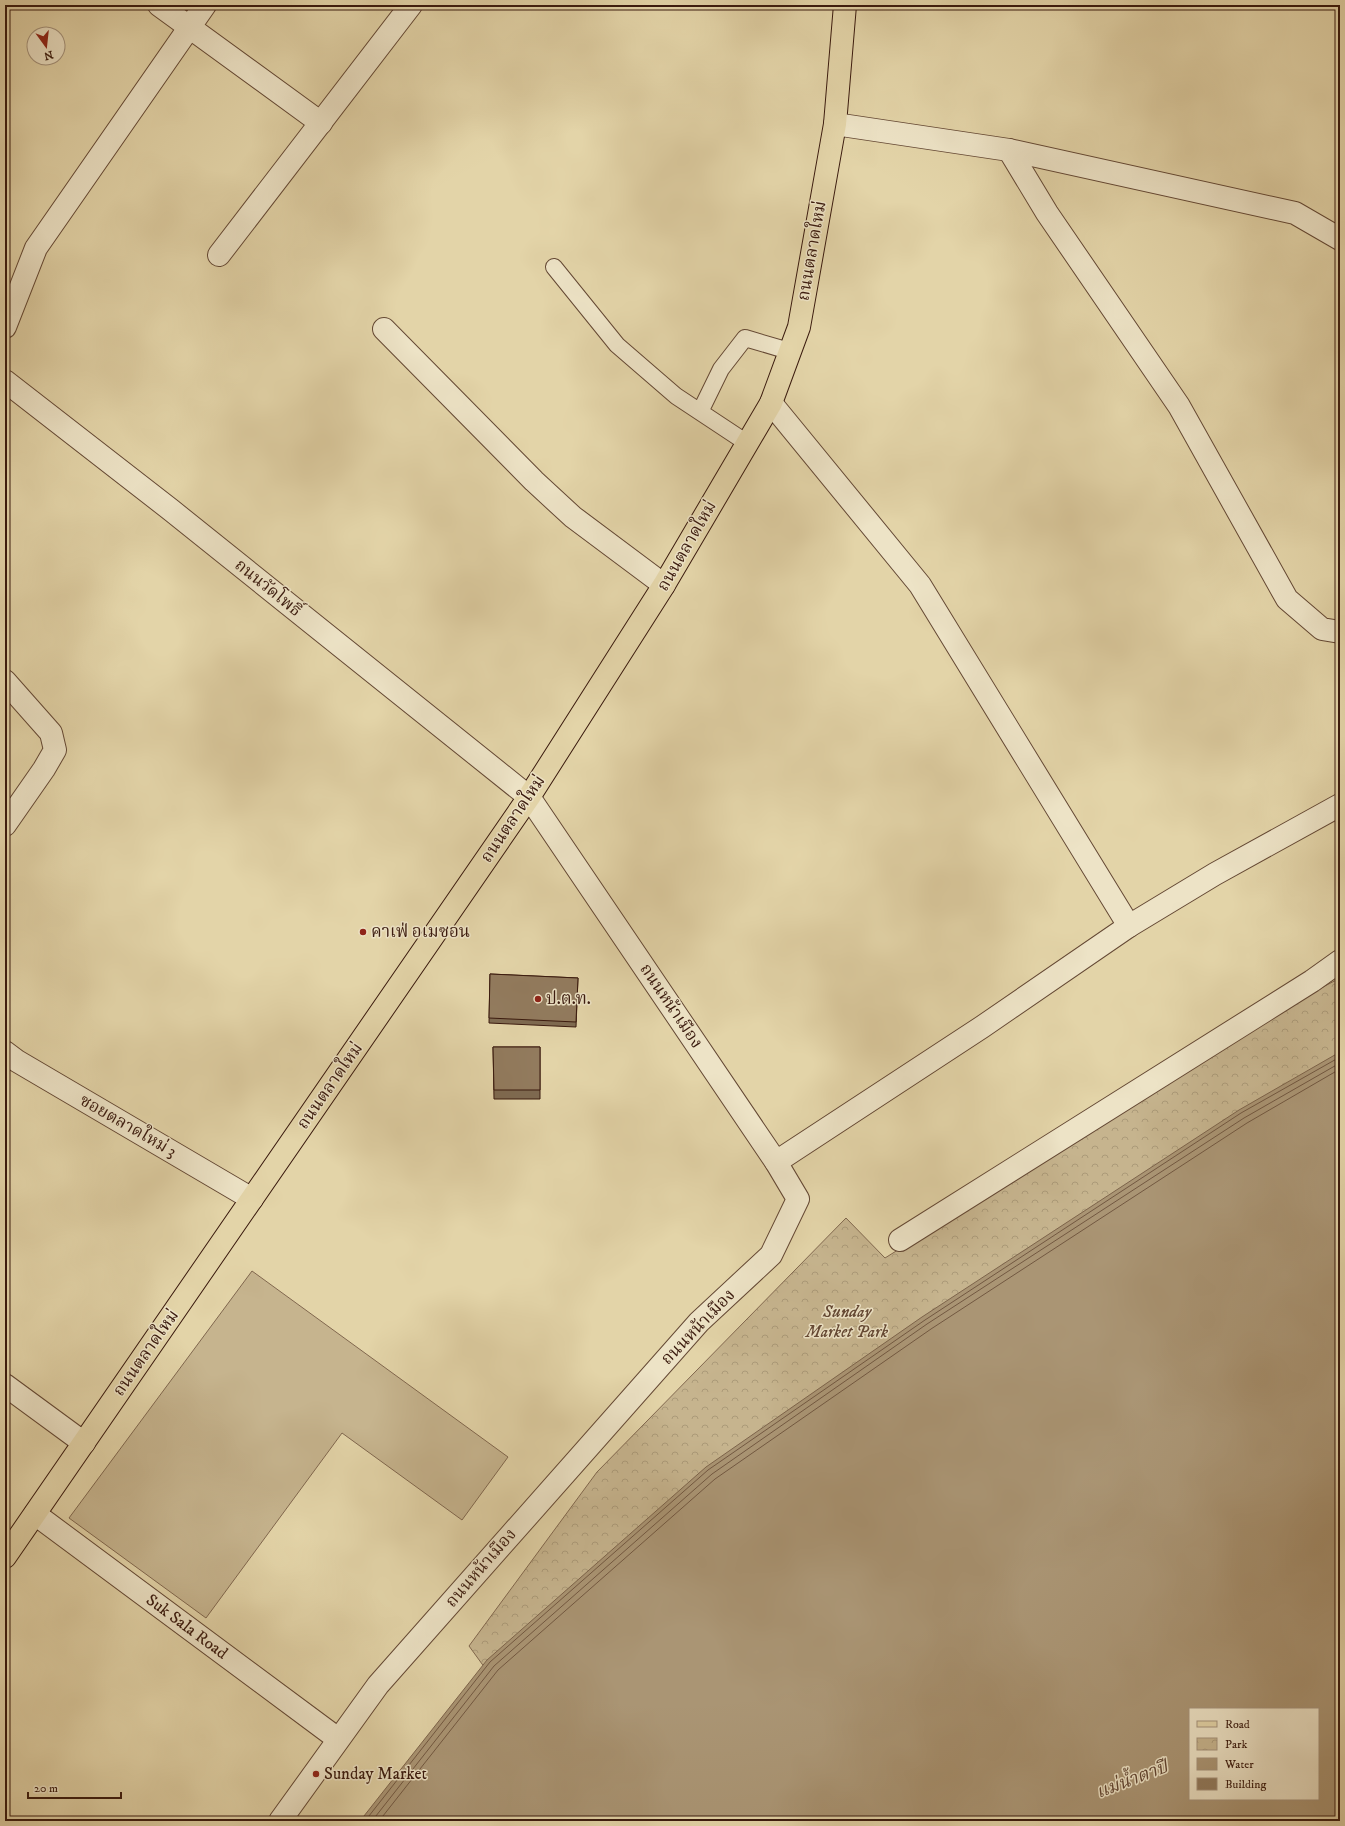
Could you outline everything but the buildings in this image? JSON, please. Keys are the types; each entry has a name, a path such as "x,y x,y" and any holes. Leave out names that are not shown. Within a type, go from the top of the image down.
{"main road":[{"name":"ถนนตลาดใหม่","path":"5,1557 529,797 664,584 771,403 799,326 835,124 845,5"}],"street":[{"path":"159,5 321,123"},
{"path":"5,326 36,248 204,5"},
{"path":"219,256 411,5"},
{"path":"835,124 1009,150 1295,213 1340,239"},
{"path":"1009,150 1047,213 1179,406 1287,599 1322,629 1340,632"},
{"path":"384,329 534,481 573,517 664,584"},
{"name":"ถนนวัดโพธิ์","path":"5,381 172,510 529,797"},
{"path":"771,403 920,585 1129,926"},
{"path":"5,681 51,733 55,750 44,769 5,825"},
{"name":"ถนนหน้าเมือง","path":"280,1821 378,1685 694,1328 771,1255 798,1199 776,1162 529,797"},
{"path":"776,1162 982,1027 1129,926 1215,874 1340,805"},
{"path":"900,1240 1312,981 1340,961"},
{"name":"ซอยตลาดใหม่ 3","path":"5,1052 17,1061 252,1199"},
{"path":"5,1385 84,1443"},
{"name":"Suk Sala Road","path":"35,1514 338,1739"}],"lane":[{"path":"554,267 617,345 676,396 747,443"},
{"path":"700,412 721,369 745,338 789,351"}],"green space":[{"name":"Sunday Market Park","path":"1340,978 1340,1095 498,1686 469,1646 597,1472 846,1218 885,1258 1291,1004"},
{"path":"252,1271 508,1457 462,1520 342,1433 206,1618 69,1518"}],"water":[{"name":"แม่น้ำตาปี","path":"1340,1052 1340,1821 360,1821 487,1660 706,1467 922,1317 1239,1110"}],"place":[{"name":"คาเฟ่ อเมซอน","path":"363,932"},
{"name":"ป.ต.ท.","path":"538,999"},
{"name":"Sunday Market","path":"316,1774"}]}
